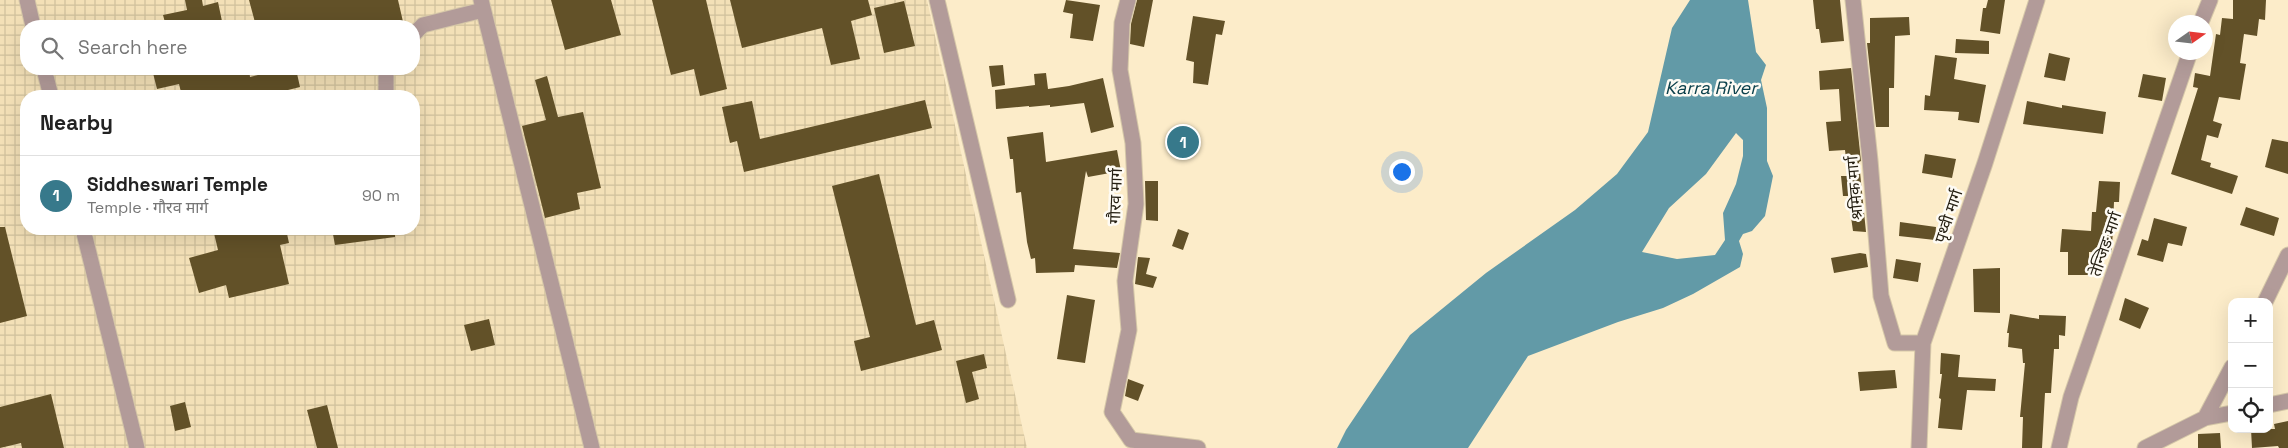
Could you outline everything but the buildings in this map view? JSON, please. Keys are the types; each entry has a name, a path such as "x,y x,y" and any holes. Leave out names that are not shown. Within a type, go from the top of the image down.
{"street":[{"path":"27,0 32,20"},
{"path":"937,0 1008,300"},
{"name":"गौरव मार्ग","path":"1128,0 1122,23 1120,70 1133,143 1136,204 1124,280 1129,330 1112,412 1132,440 1198,448"},
{"name":"श्रमिक मार्ग","path":"1853,0 1870,160 1881,296 1895,343 1923,343"},
{"name":"पृथ्वी मार्ग","path":"1919,448 1923,343 1985,163 2037,0"},
{"path":"2204,15 2210,0"},
{"path":"420,28 423,25 482,5 592,448"},
{"name":"तेन्जिङ मार्ग","path":"2059,448 2071,397 2187,60"},
{"path":"45,75 49,90"},
{"path":"386,75 386,90"},
{"path":"84,235 137,448"},
{"path":"2267,298 2288,255"},
{"path":"2206,418 2228,374"},
{"path":"2273,404 2288,401"},
{"path":"2145,448 2206,418 2228,414"}],"shaded area":[{"path":"0,0 927,0 1027,448 0,448"}],"water":[{"name":"Karra River","path":"1690,0 1748,0 1756,52 1766,65 1761,80 1767,108 1767,161 1773,176 1765,216 1752,231 1743,234 1739,241 1743,254 1740,267 1693,294 1663,308 1618,322 1528,356 1468,448 1337,448 1346,430 1410,335 1486,273 1575,210 1617,174 1648,132 1672,28","holes":["1736,133 1743,140 1743,156 1736,184 1723,213 1725,240 1715,255 1677,259 1642,252 1669,208 1706,174"]}],"place":[{"name":"Siddheswari Temple","path":"1183,142"}]}
